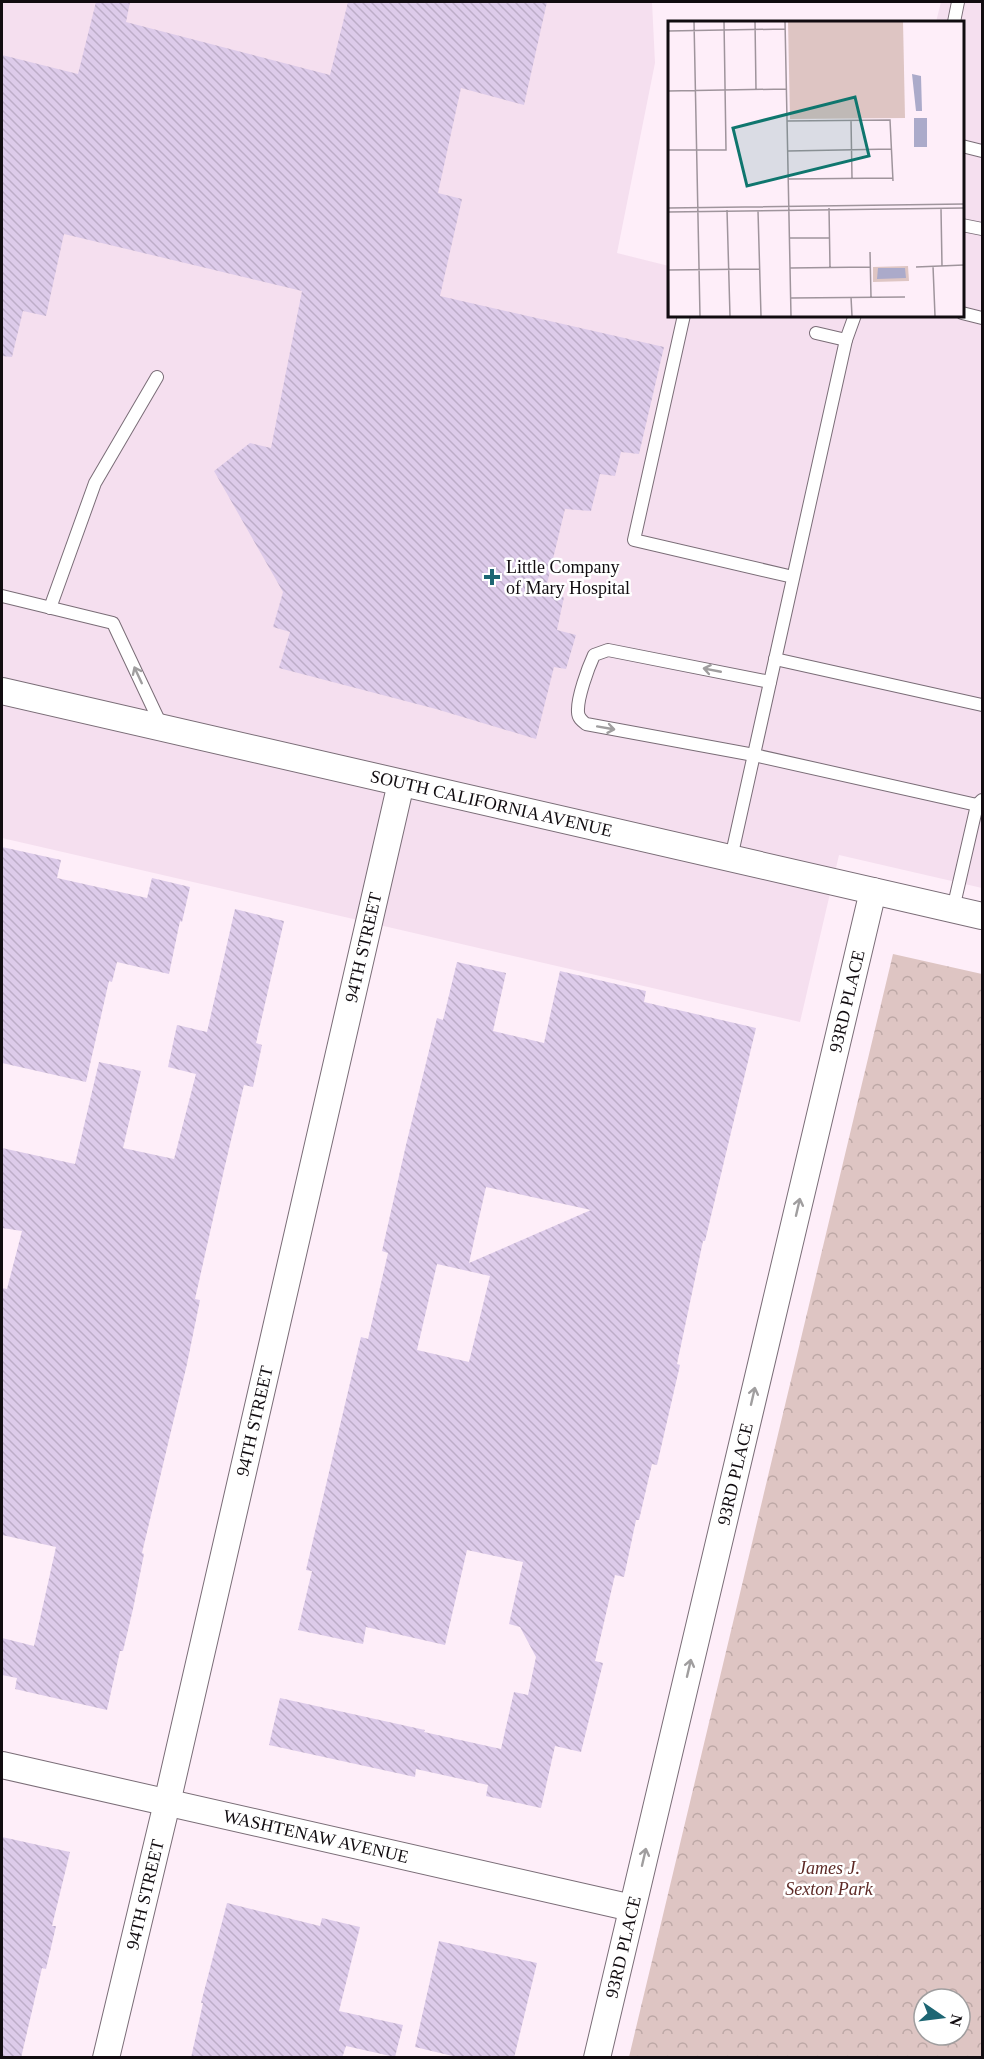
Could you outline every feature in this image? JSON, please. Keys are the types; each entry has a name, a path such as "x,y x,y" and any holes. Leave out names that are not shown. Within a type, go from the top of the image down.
{"street":[{"name":"SOUTH CALIFORNIA AVENUE","path":"2,691 982,916"},
{"name":"94TH STREET","path":"106,2058 167,1803 401,783"},
{"name":"93RD PLACE","path":"597,2058 873,891"},
{"name":"WASHTENAW AVENUE","path":"2,1765 632,1908"}],"lane":[{"path":"954,21 958,2"},
{"path":"963,146 982,151"},
{"path":"963,225 982,229"},
{"path":"963,313 982,318"},
{"path":"684,316 634,540 793,577"},
{"path":"731,858 846,340 855,316"},
{"path":"816,333 846,340"},
{"path":"50,608 95,483 157,377"},
{"path":"2,596 113,623 163,728"},
{"path":"770,682 608,650 594,655 587,671 578,712 580,719 586,724 754,755 980,803 954,909"},
{"path":"775,659 982,705"}],"shaded area":[{"name":"Little Company of Mary Hospital","path":"2,2 652,2 655,63 617,253 668,266 668,316 865,317 963,316 963,21 936,21 941,2 982,2 982,888 839,855 800,1022 2,838"}],"green space":[{"name":"James J. Sexton Park","path":"893,954 982,974 982,2057 629,2057"}],"building":[{"path":"96,2 130,2 126,22 330,75 348,2 547,2 524,105 461,88 438,193 462,199 440,296 664,347 639,454 621,452 615,476 600,474 591,511 565,509 545,592 564,597 557,630 576,635 566,669 554,667 536,739 436,709 279,668 290,632 273,627 283,592 214,471 250,443 271,448 302,291 64,234 46,316 23,311 12,357 2,356 2,55 78,74"},
{"path":"2,847 61,860 57,878 147,898 152,878 190,887 169,974 117,962 112,982 109,981 86,1082 2,1063"},
{"path":"235,909 284,921 256,1043 262,1045 253,1087 244,1085 224,1170 195,1299 200,1300 187,1364 142,1553 144,1554 133,1609 123,1651 120,1651 107,1710 15,1689 17,1678 2,1675 2,1638 34,1646 56,1547 2,1535 2,1288 7,1289 22,1231 2,1228 2,1148 75,1164 99,1062 141,1071 123,1148 174,1159 196,1074 168,1067 177,1025 207,1032"},
{"path":"457,962 506,973 493,1031 544,1043 560,971 646,991 644,1002 756,1028 705,1241 703,1241 677,1364 680,1365 657,1465 652,1464 639,1520 636,1520 624,1577 615,1575 595,1661 603,1663 581,1752 555,1746 541,1808 486,1796 488,1785 416,1769 415,1777 269,1745 280,1698 501,1749 514,1692 528,1695 536,1657 520,1627 509,1624 523,1562 467,1550 445,1645 366,1627 363,1644 298,1630 312,1571 306,1570 361,1337 368,1339 388,1253 382,1251 406,1145 437,1018 443,1020","holes":["486,1187 591,1210 469,1263","437,1264 490,1276 469,1362 417,1350"]},
{"path":"2,1837 70,1852 52,1926 56,1926 46,1969 42,1968 21,2058 2,2058"},
{"path":"227,1903 320,1926 322,1918 360,1927 339,2011 403,2025 395,2057 346,2046 342,2058 191,2058 203,2003 201,2003"},
{"path":"439,1941 537,1963 514,2058 461,2058 415,2047"}],"place":[{"name":"Little Company of Mary Hospital","path":"492,577"}]}
